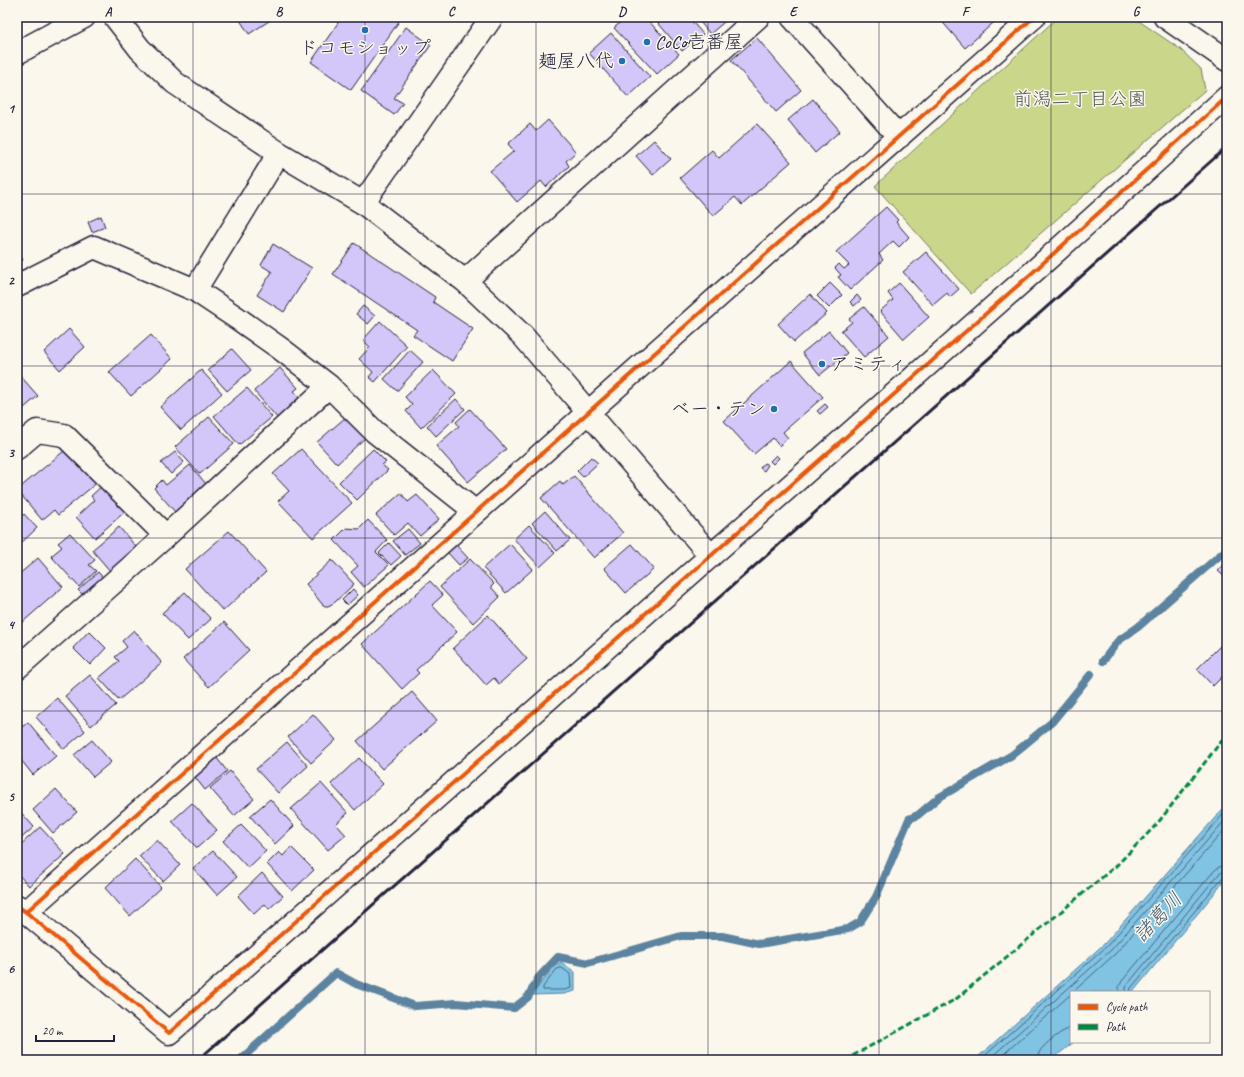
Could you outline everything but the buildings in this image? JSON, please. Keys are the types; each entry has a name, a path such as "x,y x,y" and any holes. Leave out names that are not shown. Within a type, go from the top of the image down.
{"street":[{"path":"17,53 84,17"},
{"path":"115,17 140,49 175,83 279,153 363,203 465,281 523,336 710,556"},
{"path":"363,203 492,17"},
{"path":"465,281 758,17"},
{"path":"792,17 899,137"},
{"path":"1034,17 476,512 21,909 168,1033 1032,273 1227,97"},
{"path":"1165,17 1227,60"},
{"path":"195,290 279,153"},
{"path":"17,286 94,247 195,290 281,349 329,386 375,432 476,512"},
{"path":"17,668 166,536 329,386"},
{"path":"17,448 36,431 64,435 166,536"}],"green space":[{"name":"前潟二丁目公園","path":"1058,17 1133,17 1180,49 1201,69 1205,90 971,294 875,186"}],"water":[{"name":"諸葛川","path":"1227,804 1227,878 1134,991 1070,991 1070,1043 1073,1043 1051,1060 973,1060 1105,943"},
{"path":"561,962 575,972 575,991 564,994 532,995 553,967"}],"waterway":[{"path":"1103,661 1118,641 1138,627 1227,549"},
{"path":"240,1060 336,973 356,984 415,1006 456,1003 514,1008 528,997 539,977 558,957 588,963 681,936 722,936 759,944 848,929 860,922 876,897 909,819 918,815 938,798 1012,755 1052,722 1091,674"}],"railway":[{"path":"198,1060 1227,147"}],"marked path":[{"path":"845,1060 956,999 1117,865 1157,824 1227,734"}],"cycle path":[{"path":"26,912 1034,17"},
{"path":"17,906 169,1033 1032,273 1227,97"}],"place":[{"name":"ドコモショップ","path":"365,30"},
{"name":"CoCo壱番屋","path":"647,42"},
{"name":"麺屋八代","path":"622,61"},
{"name":"アミティ","path":"822,364"},
{"name":"ベー・テン","path":"774,409"}]}
